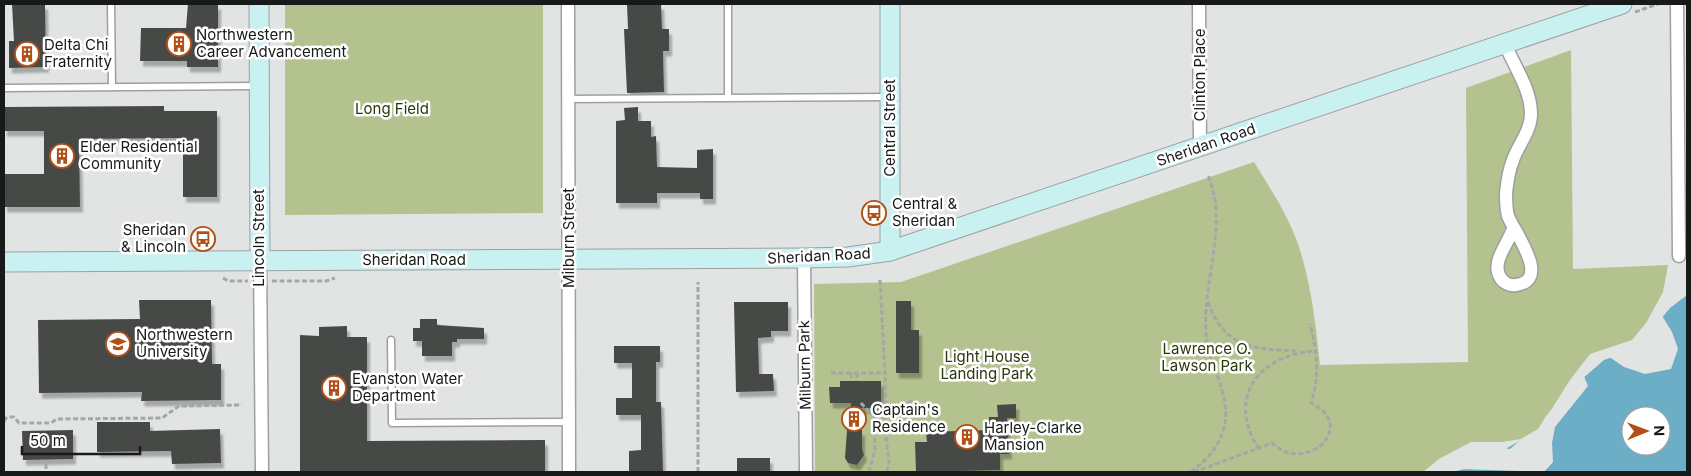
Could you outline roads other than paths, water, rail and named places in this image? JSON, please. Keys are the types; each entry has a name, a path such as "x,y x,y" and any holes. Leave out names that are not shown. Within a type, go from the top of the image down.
{"main road":[{"name":"Lincoln Street","path":"259,4 260,261"},
{"name":"Central Street","path":"890,4 890,251"},
{"name":"Sheridan Road","path":"4,262 804,258 848,257 890,251 1622,4"}],"street":[{"name":"Milburn Street","path":"568,4 569,472"},
{"name":"Clinton Place","path":"1199,4 1200,146"},
{"path":"1677,4 1679,256"},
{"path":"1505,44 1526,89 1531,116 1528,128 1513,159 1509,175 1506,194 1507,214 1513,229"},
{"name":"Milburn Park","path":"804,258 806,472"},
{"name":"Lincoln Street","path":"260,261 262,472"}],"lane":[{"path":"111,4 112,87"},
{"path":"728,4 728,98"},
{"path":"4,88 258,86"},
{"path":"568,99 890,97"},
{"path":"391,340 392,423 569,422"}],"water":[{"path":"1687,295 1687,472 1453,472 1479,465 1539,429 1582,379 1604,360 1637,348 1670,308"}],"place":[{"name":"Northwestern Career Advancement","path":"179,44"},
{"name":"Delta Chi Fraternity","path":"27,54"},
{"name":"Elder Residential Community","path":"62,156"},
{"name":"Central & Sheridan","path":"874,213"},
{"name":"Sheridan & Lincoln","path":"203,239"},
{"name":"Northwestern University","path":"118,344"},
{"name":"Evanston Water Department","path":"334,388"},
{"name":"Captain's Residence","path":"854,419"},
{"name":"Harley-Clarke Mansion","path":"967,437"}],"park label":[{"name":"Long Field","path":"392,109"},
{"name":"Lawrence O. Lawson Park","path":"1207,358"},
{"name":"Light House Landing Park","path":"987,366"}]}
